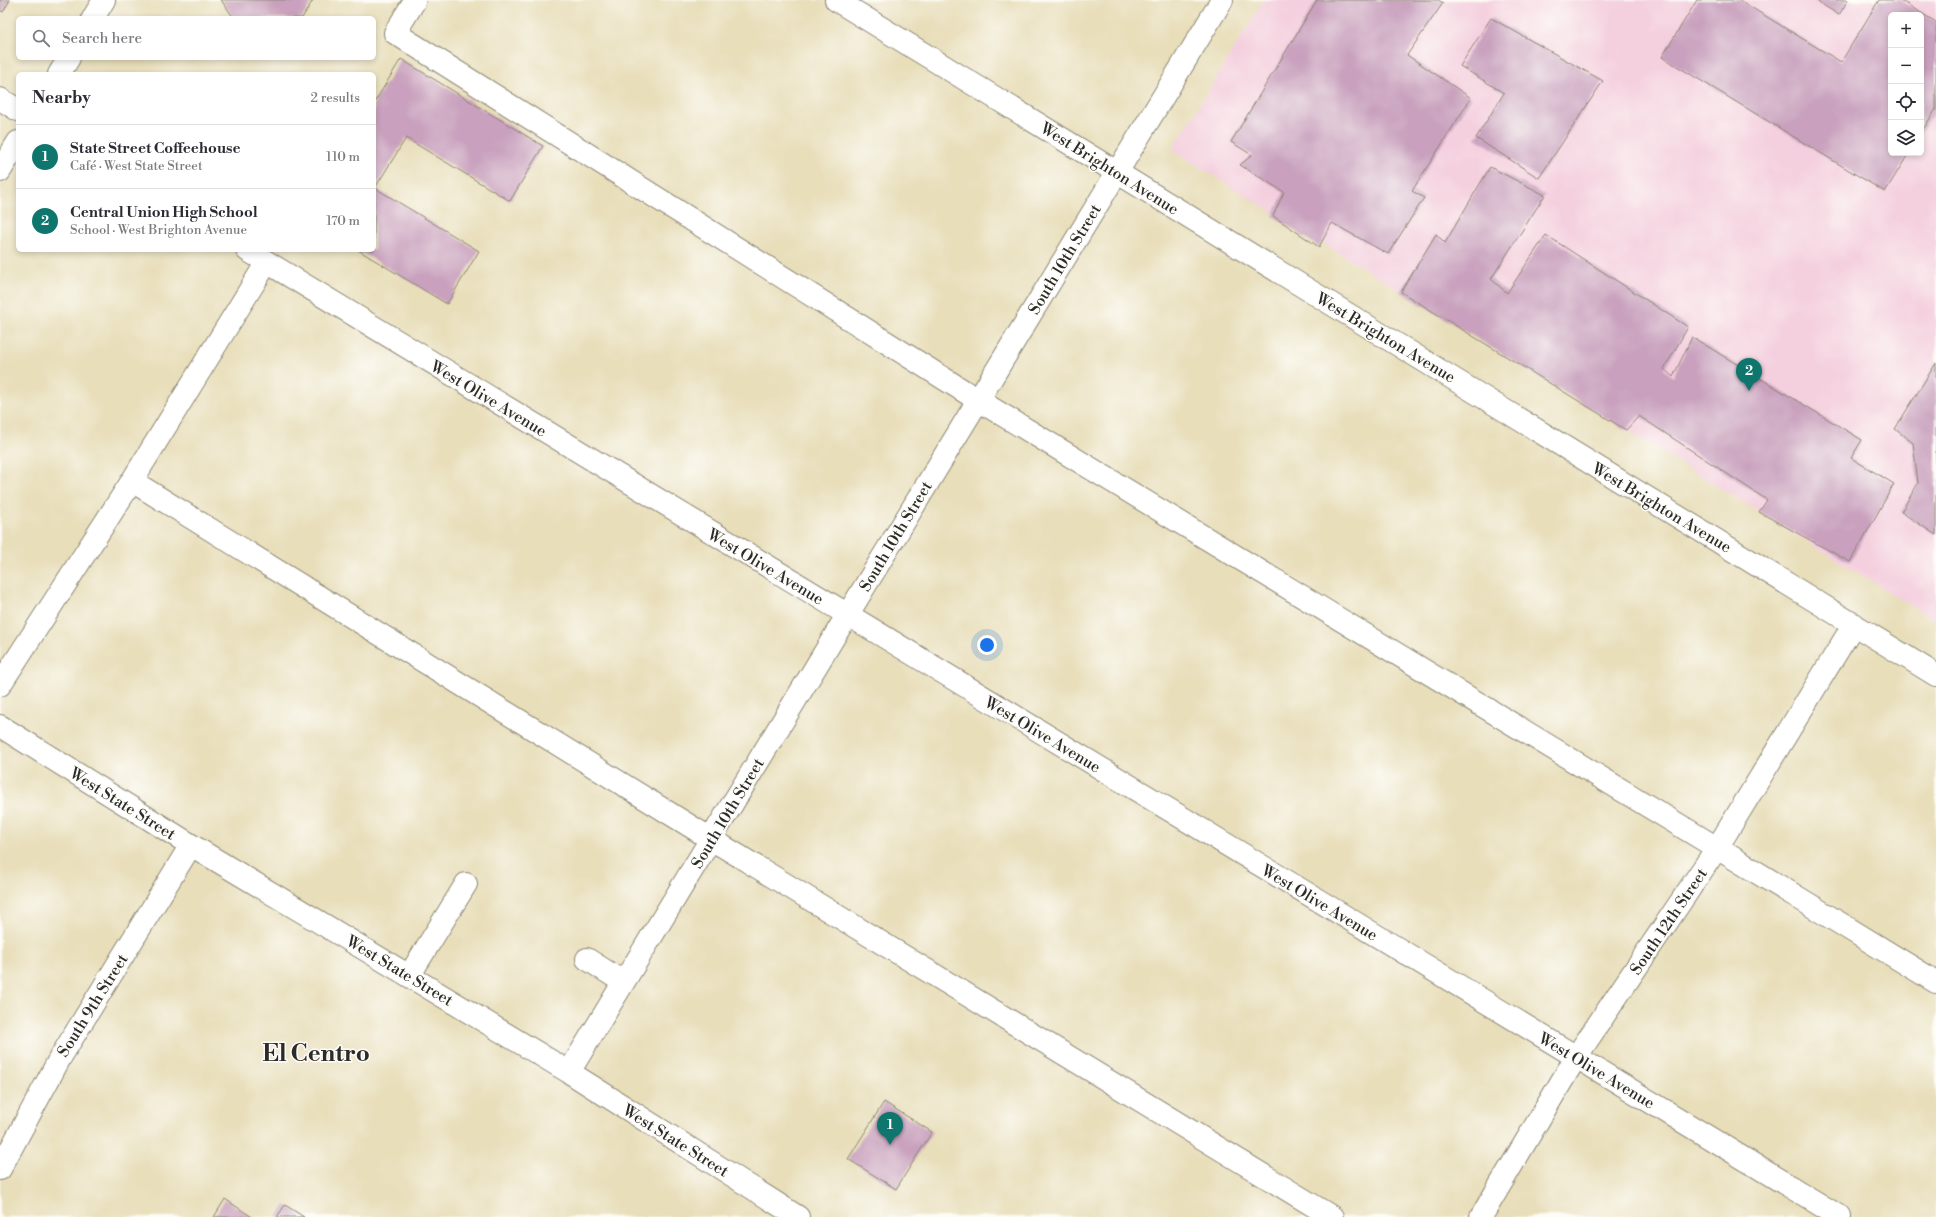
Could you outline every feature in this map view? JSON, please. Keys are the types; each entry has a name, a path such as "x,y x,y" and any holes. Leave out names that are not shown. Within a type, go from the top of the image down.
{"street":[{"path":"94,16 104,0"},
{"path":"415,0 395,33 978,400 1936,982"},
{"name":"West Brighton Avenue","path":"836,0 1936,675"},
{"name":"South 10th Street","path":"569,1072 1222,0"},
{"path":"60,72 68,60"},
{"path":"0,99 16,109"},
{"path":"0,171 16,145"},
{"name":"West Olive Avenue","path":"250,252 1840,1217"},
{"path":"0,685 132,481 267,262"},
{"path":"132,481 711,839 1332,1217"},
{"name":"South 12th Street","path":"1481,1217 1576,1057 1717,848 1854,624"},
{"name":"West State Street","path":"0,726 191,845 569,1072 798,1217"},
{"name":"South 9th Street","path":"0,1169 5,1144 60,1058 191,845"},
{"path":"409,976 466,884"},
{"path":"587,959 623,982"}],"shaded area":[{"path":"1264,0 1936,0 1936,621 1172,150"}],"building":[{"path":"0,0 10,0 3,12 0,10"},
{"path":"221,0 313,0 303,16 233,16"},
{"path":"1317,0 1438,0 1443,3 1407,55 1471,98 1412,191 1424,198 1388,254 1332,223 1319,247 1273,216 1284,192 1240,165 1252,155 1231,142"},
{"path":"1697,0 1739,0 1841,62 1879,0 1900,0 1920,12 1888,12 1888,156 1907,156 1885,192 1662,57"},
{"path":"1815,0 1848,0 1839,15"},
{"path":"1924,15 1936,22 1936,109 1924,128"},
{"path":"1491,18 1603,81 1539,178 1476,138 1504,93 1460,66"},
{"path":"401,59 543,146 510,201 406,138 376,186 376,100"},
{"path":"1490,167 1545,195 1491,279 1507,293 1546,235 1688,327 1664,369 1673,377 1692,337 1862,440 1851,458 1894,484 1850,562 1759,512 1767,500 1639,416 1626,430 1401,292 1436,234 1445,243"},
{"path":"376,189 479,251 447,304 361,252 376,252"},
{"path":"1936,363 1936,535 1901,512 1918,483 1913,443 1895,429"},
{"path":"884,1102 932,1132 896,1189 848,1159"},
{"path":"225,1199 252,1217 214,1217"},
{"path":"285,1205 304,1217 277,1217"}],"place":[{"name":"Central Union High School","path":"1749,391"},
{"name":"State Street Coffeehouse","path":"890,1145"}],"district":[{"name":"El Centro","path":"316,1053"}]}
